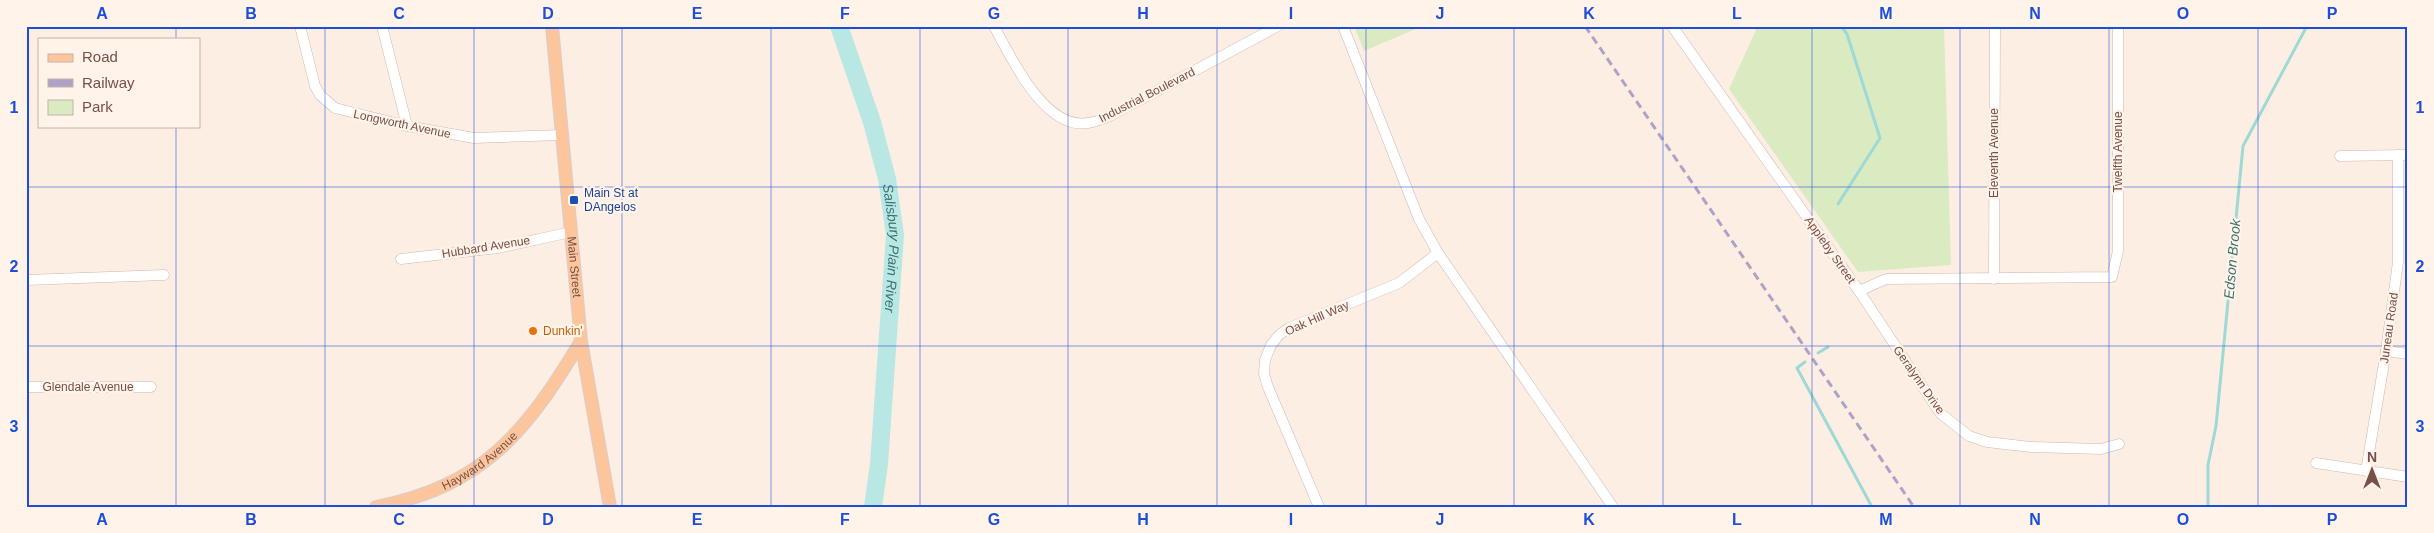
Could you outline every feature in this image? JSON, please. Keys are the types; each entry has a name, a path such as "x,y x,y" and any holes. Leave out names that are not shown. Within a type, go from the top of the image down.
{"main road":[{"name":"Main Street","path":"552,26 581,341 610,507"},
{"name":"Hayward Avenue","path":"376,507 424,494 446,485 479,466 495,454 524,426 558,380 581,341"},
{"path":"558,380 568,372 586,370"}],"street":[{"name":"Longworth Avenue","path":"300,26 315,86 320,96 346,112 407,126 474,138 562,135"},
{"path":"382,26 407,126"},
{"name":"Industrial Boulevard","path":"994,26 1025,83 1043,104 1066,120 1087,124 1110,116 1278,26"},
{"path":"1343,26 1419,219 1438,252 1613,507"},
{"name":"Appleby Street","path":"1672,26 1859,290 1886,279 2111,278"},
{"name":"Eleventh Avenue","path":"1994,26 1994,279"},
{"name":"Twelfth Avenue","path":"2111,278 2118,251 2118,26"},
{"path":"2340,156 2403,155"},
{"name":"Juneau Road","path":"2366,470 2386,351 2398,262 2403,155"},
{"name":"Hubbard Avenue","path":"401,259 498,248 571,232"},
{"name":"Oak Hill Way","path":"1319,507 1268,387 1264,367 1271,344 1290,328 1399,283 1438,252"},
{"path":"26,280 164,276"},
{"name":"Geralynn Drive","path":"1859,290 1940,413 1970,436 1986,442 2031,448 2102,449 2119,444"},
{"path":"2386,351 2408,354"},
{"name":"Glendale Avenue","path":"26,387 151,387"},
{"path":"2316,463 2408,477"}],"green space":[{"path":"1354,26 1423,26 1364,51"},
{"path":"1754,26 1944,26 1951,265 1858,272 1729,89 1756,30"}],"waterway":[{"name":"Salisbury Plain River","path":"839,26 872,122 887,179 895,235 879,464 873,507"},
{"path":"1838,204 1880,138 1847,34 1841,26"},
{"name":"Edson Brook","path":"2208,507 2208,465 2216,426 2243,146 2307,26"},
{"path":"1818,353 1828,347"},
{"path":"1805,362 1797,368 1872,507"}],"railway":[{"path":"1585,26 1914,507"}],"place":[{"name":"Main St at DAngelos","path":"574,200"},
{"name":"Dunkin'","path":"533,331"}]}
